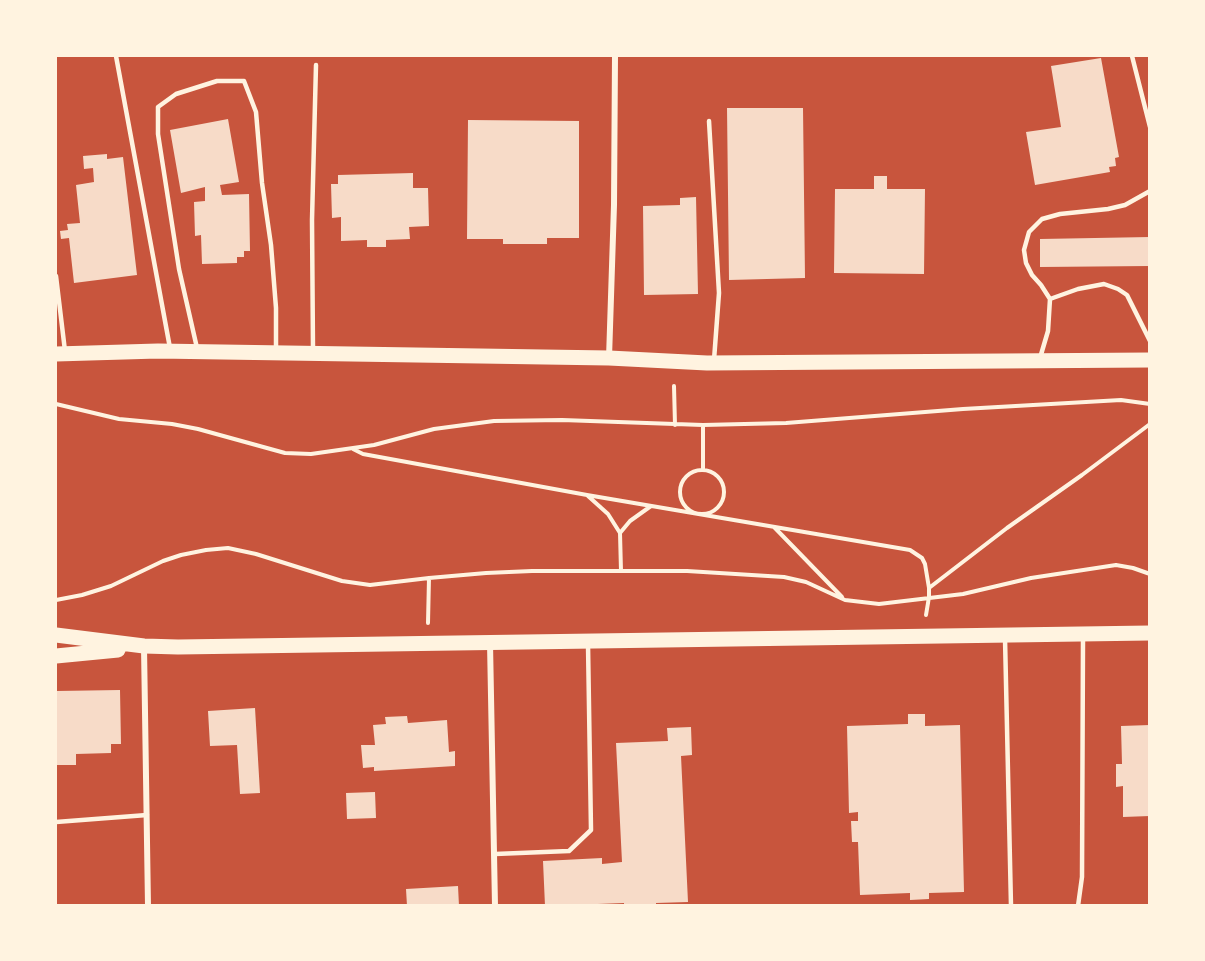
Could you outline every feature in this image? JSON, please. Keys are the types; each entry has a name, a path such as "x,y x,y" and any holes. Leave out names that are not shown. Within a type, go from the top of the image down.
{"main road":[{"path":"60,354 171,351 609,358 714,363 1149,360"},
{"path":"56,656 144,646 1149,633"},
{"path":"56,636 144,646"}],"street":[{"path":"609,358 614,205 615,56"},
{"path":"490,643 495,906"},
{"path":"144,646 148,906"}],"lane":[{"path":"116,56 171,351"},
{"path":"1132,56 1149,127"},
{"path":"314,354 312,220 316,65"},
{"path":"198,352 179,269 158,134 158,107 176,94 217,81 244,81 256,112 262,183 271,245 276,308 276,353"},
{"path":"709,121 719,293 714,363"},
{"path":"1039,361 1048,331 1050,299 1026,263 1024,250 1029,232 1041,219 1060,214 1108,210 1125,206 1149,191"},
{"path":"56,276 60,354"},
{"path":"1050,299 1078,289 1104,284 1118,289 1127,296 1149,341"},
{"path":"1078,906 1082,877 1083,634"},
{"path":"1005,636 1011,906"},
{"path":"495,854 569,851 591,830 588,641"},
{"path":"56,822 147,815"}],"path":[{"path":"674,386 675,425"},
{"path":"56,404 119,419 198,429 285,453 311,454 374,445 434,429 494,421 562,420 675,425 786,423 963,409 1121,400 1149,404"},
{"path":"928,588 1007,528 1082,476 1149,424"},
{"path":"703,425 703,470"},
{"path":"352,448 363,454 587,495 910,550 922,558 925,564 929,597 922,637"},
{"path":"703,470 721,478 725,492 724,499 717,510 697,514 691,512 682,501 680,487 688,475 694,471 703,470"},
{"path":"587,495 608,514 620,533 621,571"},
{"path":"620,533 630,521 651,506"},
{"path":"774,527 845,600"},
{"path":"56,600 111,586 163,561 206,550 228,548 342,580 369,585 509,572 687,571 784,577 806,582 845,600 879,604 963,594 1031,578 1116,566 1133,568 1149,574"},
{"path":"428,626 429,578"}],"building":[{"path":"1101,58 1119,157 1115,158 1116,166 1109,167 1110,172 1035,185 1026,132 1061,127 1051,66"},
{"path":"727,108 803,108 805,278 729,280"},
{"path":"228,119 239,182 220,185 222,195 249,194 250,251 244,251 244,257 237,257 237,263 202,264 201,235 195,236 194,202 205,201 205,187 181,193 170,130"},
{"path":"468,120 579,121 579,238 547,238 547,244 503,244 503,239 467,239"},
{"path":"107,154 107,159 123,157 137,275 74,283 69,238 61,239 60,231 68,230 67,224 80,223 76,185 94,182 93,168 84,169 83,156"},
{"path":"413,173 413,188 428,188 429,226 409,227 410,239 386,240 386,247 367,247 367,240 341,241 341,217 332,218 331,184 338,184 338,175"},
{"path":"874,176 887,176 887,189 925,189 924,274 834,273 835,189 874,189"},
{"path":"696,197 698,294 644,295 643,206 680,205 680,198"},
{"path":"1150,237 1150,266 1040,267 1040,239"},
{"path":"120,690 121,744 111,744 111,753 76,754 76,765 56,765 56,691"},
{"path":"255,708 260,793 240,794 237,745 210,746 208,711"},
{"path":"908,714 925,714 925,726 960,725 964,892 929,893 929,899 910,900 910,893 860,895 858,842 852,842 851,821 858,821 858,812 849,813 847,726 908,724"},
{"path":"407,716 408,723 447,720 449,752 455,751 455,766 374,771 374,767 363,768 361,745 375,745 373,725 386,724 385,717"},
{"path":"1150,725 1150,816 1123,817 1123,786 1116,787 1116,764 1122,764 1121,726"},
{"path":"691,727 692,755 681,756 688,902 656,903 656,906 624,906 624,903 545,906 543,861 602,858 602,864 622,862 616,743 668,741 667,728"},
{"path":"375,792 376,818 347,819 346,793"},
{"path":"458,886 459,906 407,906 406,889"}]}
